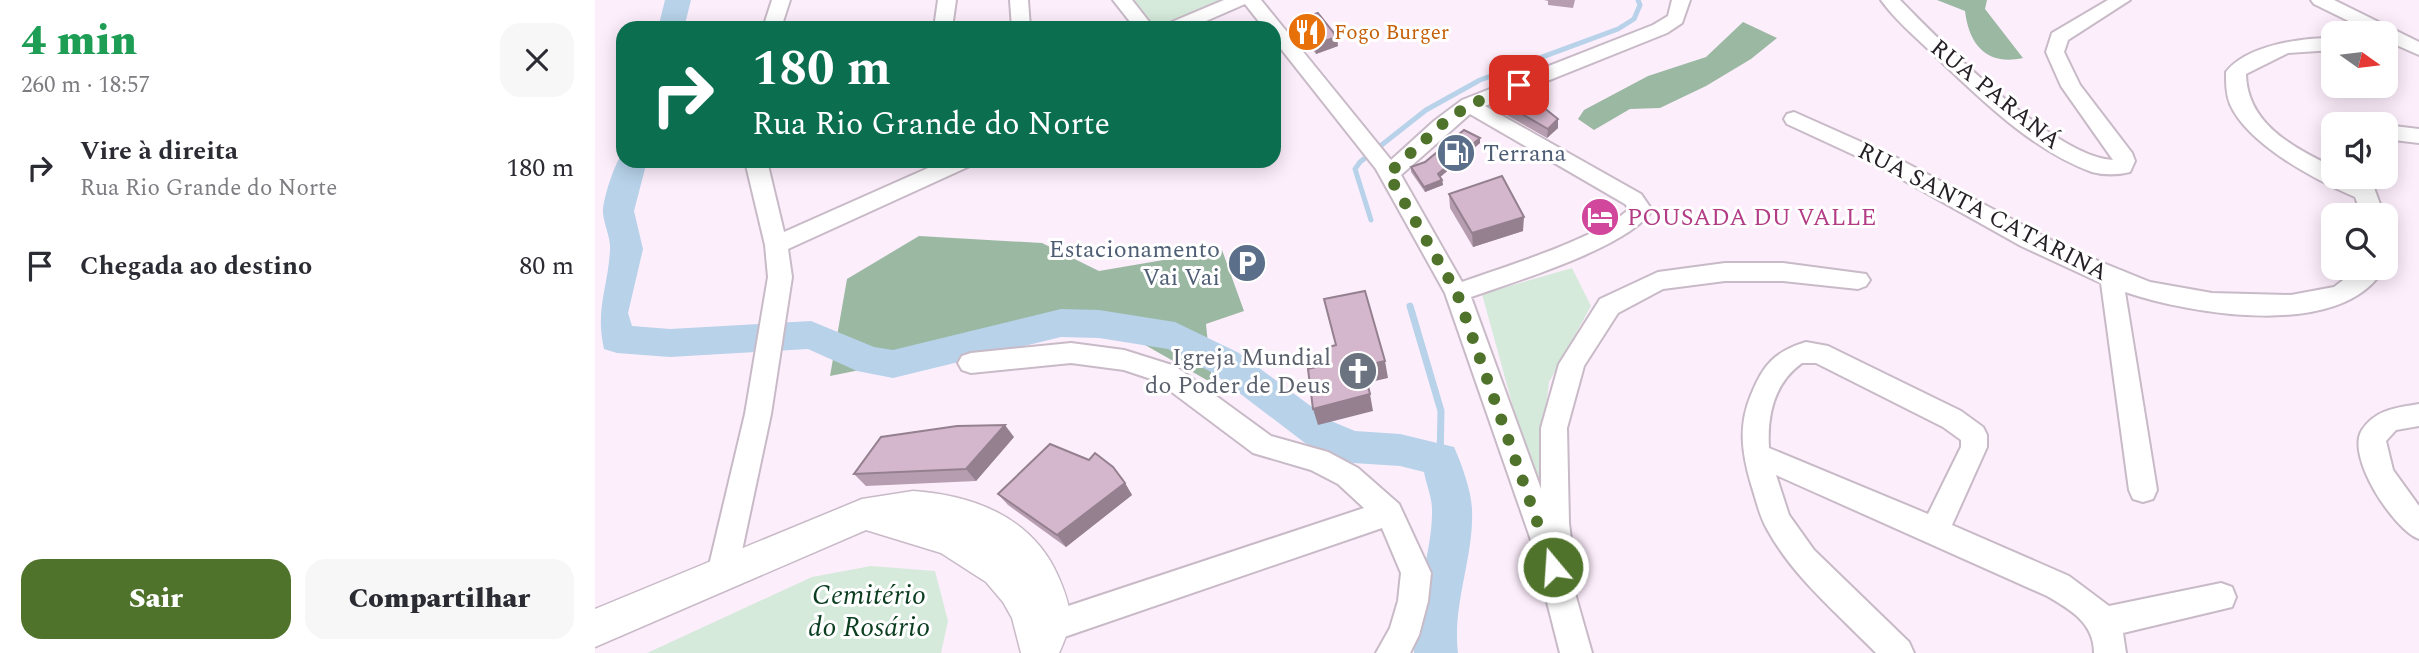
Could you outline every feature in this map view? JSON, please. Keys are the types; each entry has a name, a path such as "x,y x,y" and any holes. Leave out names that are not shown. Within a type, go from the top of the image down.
{"main road":[{"path":"595,628 862,515 939,535 982,558 1011,580 1028,606 1042,640"}],"street":[{"path":"774,21 781,0"},
{"path":"944,21 947,0"},
{"path":"1019,0 1020,21"},
{"path":"1122,0 1139,21"},
{"path":"1190,21 1239,0"},
{"path":"1251,0 1268,21"},
{"path":"1660,29 1666,14 1665,0"},
{"path":"1381,162 1469,105 1660,29 1676,19 1681,0"},
{"name":"RUA PARANÁ","path":"1890,0 1949,60 2041,136 2082,159 2114,170 2122,167 2124,161 2121,153 2071,86 2055,51 2059,37 2121,0"},
{"path":"2320,0 2419,51"},
{"path":"1281,37 1381,162 1457,293 1546,543 1576,653"},
{"path":"2321,44 2298,44 2266,54 2236,72 2235,89 2243,109 2262,130 2300,158 2321,167"},
{"path":"2398,50 2419,51"},
{"path":"1457,293 1596,238 1633,221 1641,210 1622,192 1469,105"},
{"name":"RUA SANTA CATARINA","path":"1794,118 1893,165 2011,230 2112,277 2170,295 2240,305 2298,305 2341,296 2363,280"},
{"path":"2398,134 2419,136"},
{"path":"722,574 768,355 780,277 776,245 758,168"},
{"path":"776,245 964,168"},
{"path":"1567,613 1555,523 1554,428 1572,364 1609,306 1658,281 1725,272 1783,272 1858,280"},
{"path":"2112,277 2143,491"},
{"path":"1898,653 1804,560 1777,521 1756,455 1756,424 1763,394 1780,366 1794,354 1804,351 1818,353 1952,419 1974,435 1974,447 1935,530"},
{"path":"971,363 1071,353 1124,360 1166,373 1263,445 1318,460 1348,476 1389,513 1416,573 1413,601 1404,635 1392,653"},
{"path":"2419,415 2389,421 2372,437 2372,458 2386,486 2419,526"},
{"path":"1756,455 1935,530 2058,586 2080,600 2104,622 2111,640 2110,653"},
{"path":"1042,640 1389,513"},
{"path":"2104,622 2221,597"}],"green space":[{"path":"1129,0 1232,0 1182,21 1145,21"},
{"path":"1937,0 1987,0 1985,9 2023,58 2010,60 1990,56 1982,50 1971,34 1965,11"},
{"path":"1743,22 1777,38 1751,59 1706,86 1660,108 1630,109 1594,130 1578,119 1584,110 1648,76 1706,57"},
{"path":"919,236 1042,243 1099,271 1222,250 1244,311 1206,324 1212,383 1138,341 1068,328 830,376 847,279"},
{"path":"1572,268 1591,306 1549,382 1542,440 1544,520 1482,294"},
{"name":"Cemitério do Rosário","path":"871,566 935,571 948,621 941,653 647,653 812,577"}],"building":[{"path":"1318,13 1337,37 1315,44 1296,20"},
{"path":"1522,90 1558,119 1548,129 1503,103"},
{"path":"1464,130 1480,138 1438,174 1442,180 1424,187 1411,167 1425,162"},
{"path":"1502,176 1524,217 1472,233 1449,194"},
{"name":"Igreja Mundial do Poder de Deus","path":"1365,291 1385,361 1363,366 1370,394 1313,409 1308,369 1328,364 1325,348 1336,345 1324,299"},
{"path":"1005,425 966,469 854,474 881,437 957,426"},
{"path":"1050,444 1089,460 1095,453 1113,467 1125,483 1057,535 998,494"}],"waterway":[{"path":"673,21 678,0"},
{"path":"1371,220 1355,169 1360,162 1426,110 1480,80 1618,29 1634,19 1640,5 1638,0"},
{"path":"630,168 618,211 627,249 611,313 617,339 670,343 811,335 870,361 893,364 1061,323 1099,324 1175,336 1226,363 1318,432 1353,447 1400,450 1440,459 1452,507 1449,548 1439,589 1434,634 1436,653"},
{"path":"1410,306 1441,411 1440,459"}],"place":[{"name":"Fogo Burger","path":"1307,32"},
{"name":"Terrana","path":"1456,153"},
{"name":"POUSADA DU VALLE","path":"1600,217"},
{"name":"Estacionamento Vai Vai","path":"1247,263"},
{"name":"Igreja Mundial do Poder de Deus","path":"1358,371"}],"route":[{"path":"1519,85 1469,105 1441,125 1388,174 1457,293 1553,567"}]}
